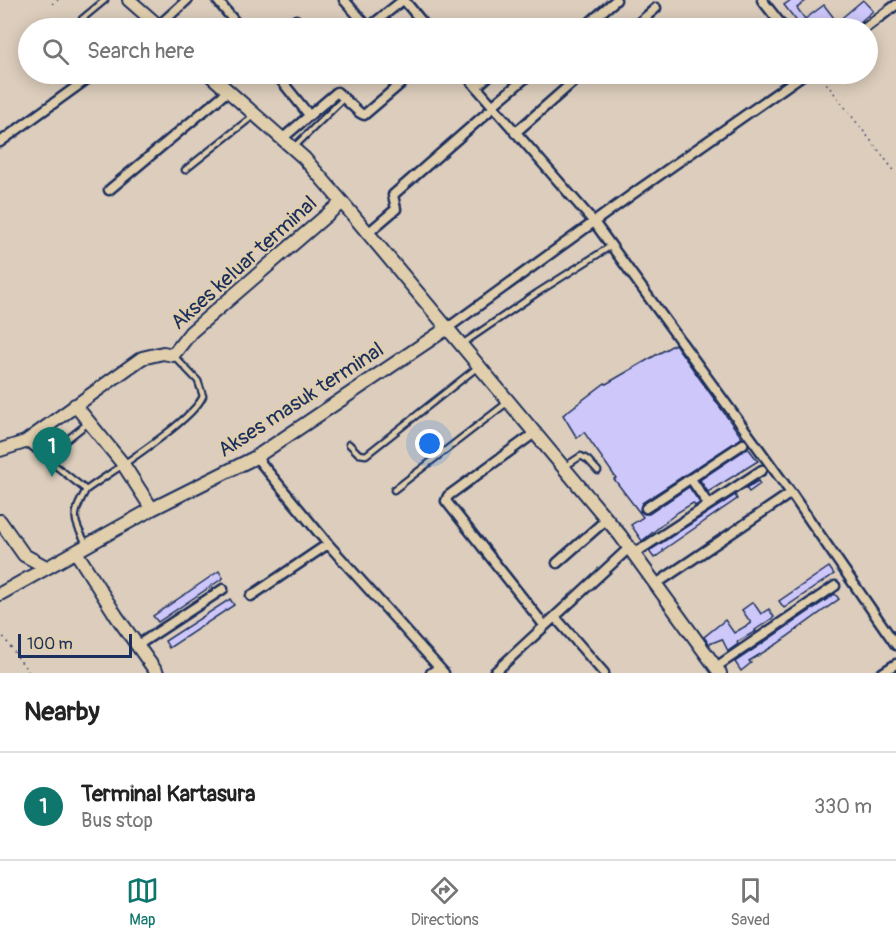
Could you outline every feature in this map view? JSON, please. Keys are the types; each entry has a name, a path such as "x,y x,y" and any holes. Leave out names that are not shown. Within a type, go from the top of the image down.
{"street":[{"path":"129,0 148,18"},
{"path":"168,18 187,0"},
{"path":"218,0 232,18"},
{"path":"345,0 360,18"},
{"path":"380,18 403,0 419,18"},
{"path":"595,18 616,0"},
{"path":"762,0 776,18"},
{"path":"878,18 896,5"},
{"path":"644,18 656,8"},
{"path":"0,142 80,84"},
{"path":"220,84 293,148 449,327 632,550 718,670 835,586"},
{"path":"284,84 309,115"},
{"path":"283,138 337,92 364,115 400,84"},
{"path":"473,84 490,109 515,133 594,222 791,493 896,645"},
{"path":"476,87 479,84"},
{"path":"368,233 396,208 393,195 519,84"},
{"path":"515,133 571,84"},
{"path":"449,327 790,84"},
{"path":"109,190 228,91"},
{"name":"Akses keluar terminal","path":"173,355 191,332 342,202"},
{"name":"Akses masuk terminal","path":"0,594 152,509 256,457 449,327"},
{"path":"0,450 26,442 142,358 164,353 173,355"},
{"path":"75,405 123,464 152,509"},
{"path":"536,432 448,496 446,501 544,626"},
{"path":"646,508 743,444"},
{"path":"256,457 328,544 442,670 431,673"},
{"path":"494,673 544,626 632,550 762,470"},
{"path":"691,479 708,504"},
{"path":"656,584 791,493"},
{"path":"557,563 607,519"},
{"path":"0,521 24,555 46,567"},
{"path":"251,597 328,544"},
{"path":"76,552 117,617 157,673"},
{"path":"138,645 223,589"},
{"path":"555,617 604,673"},
{"path":"883,673 896,664"}],"lane":[{"path":"83,18 105,0"},
{"path":"293,148 340,102"},
{"path":"185,170 255,114"},
{"path":"462,344 611,246"},
{"path":"87,546 76,522 75,514 86,490 183,420 200,404 203,396 198,381 173,355"},
{"path":"349,444 359,454 366,455 480,365"},
{"path":"394,490 510,401"},
{"path":"45,457 88,422"},
{"path":"26,442 86,490"},
{"path":"564,467 581,456 598,471"}],"path":[{"path":"52,4 58,0"},
{"path":"827,84 896,173"},
{"path":"0,632 29,673"}],"building":[{"path":"791,0 807,0 797,8 804,18 794,18 784,5"},
{"path":"863,0 873,11 865,18 842,18"},
{"path":"824,5 834,18 806,18"},
{"path":"675,344 742,438 642,503 640,511 649,514 689,487 700,503 695,506 693,503 678,512 642,541 631,525 643,517 614,479 616,478 584,432 577,438 563,415 605,383"},
{"path":"748,448 758,461 708,492 700,480"},
{"path":"758,481 760,484 749,492 746,488"},
{"path":"735,495 737,499 654,558 649,551"},
{"path":"829,567 834,574 784,608 779,601"},
{"path":"219,571 223,578 158,622 153,616"},
{"path":"835,594 839,599 777,644 749,661 751,663 741,671 735,662"},
{"path":"230,599 234,605 169,648 165,641"},
{"path":"753,602 761,614 769,609 774,617 737,642 738,644 728,651 722,639 709,644 704,637 725,620 734,633 751,623 742,610"}],"place":[{"name":"Terminal Kartasura","path":"52,477"}]}
